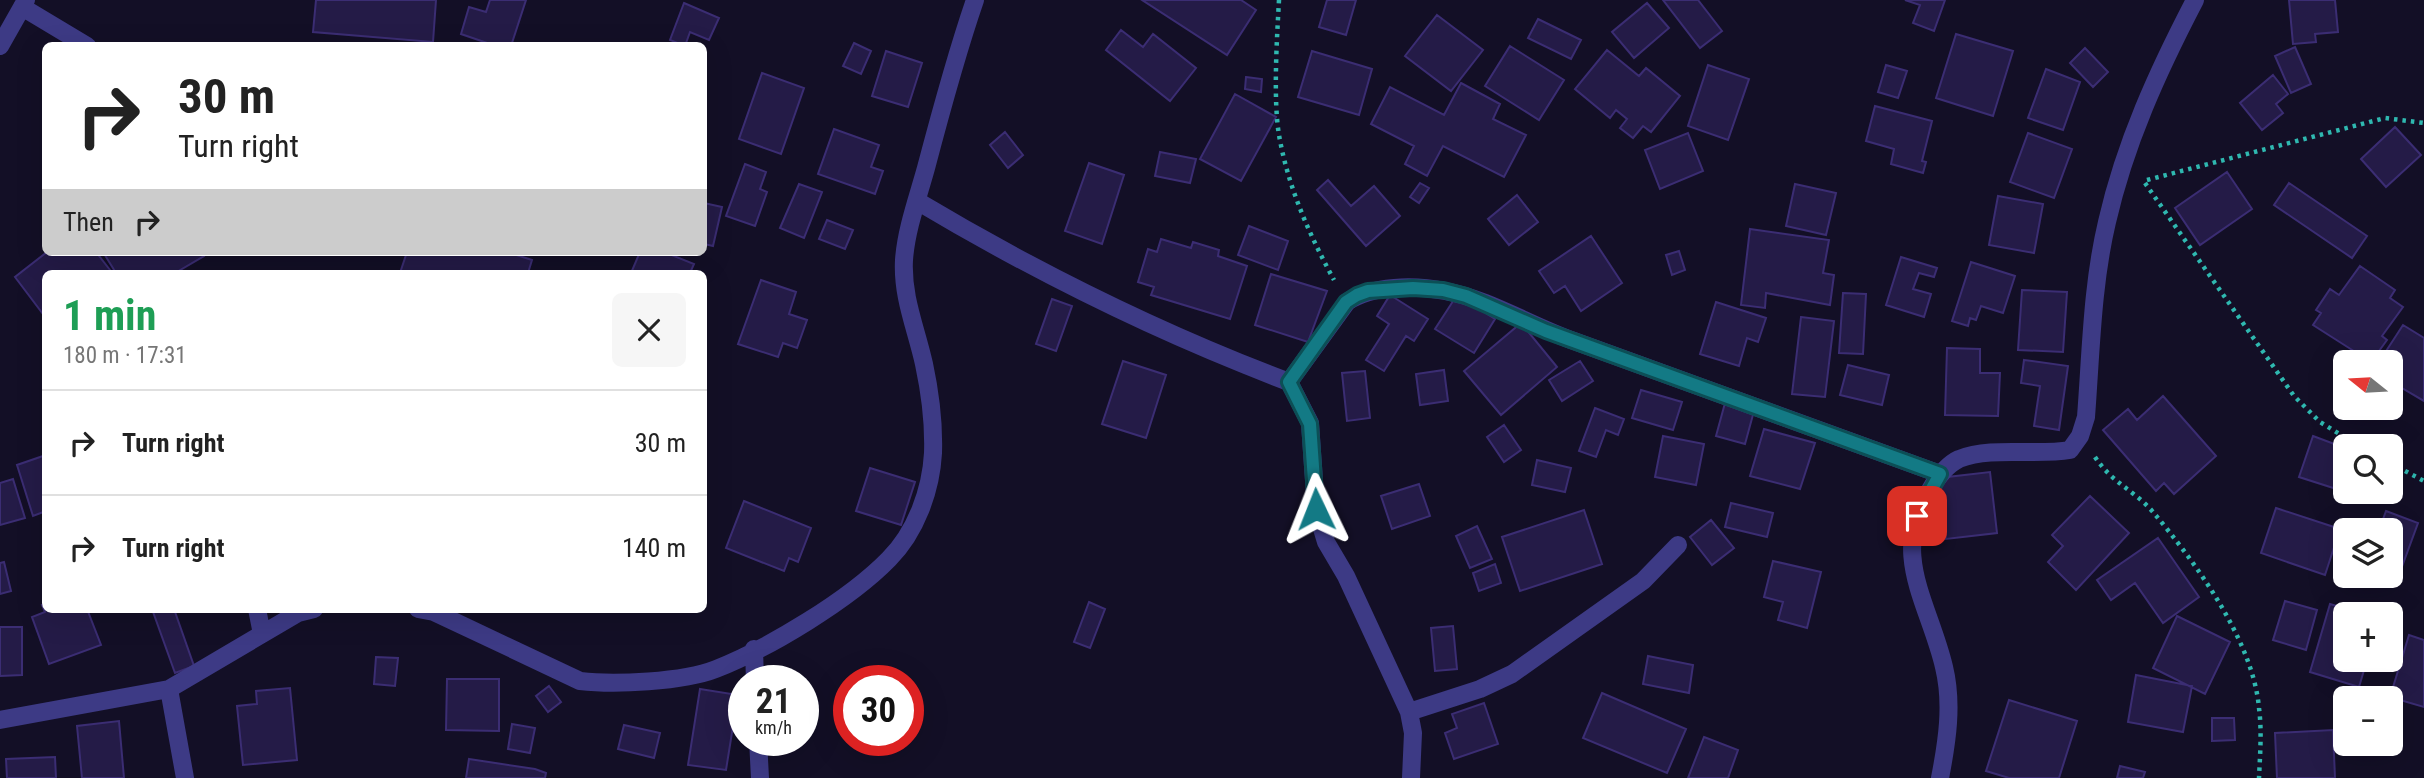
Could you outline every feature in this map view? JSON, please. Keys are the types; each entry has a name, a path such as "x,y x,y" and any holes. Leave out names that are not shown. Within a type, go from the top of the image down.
{"street":[{"path":"436,613 580,681 602,684 658,680 714,670 801,626 890,558 915,521 928,485 933,453 931,408 923,362 905,296 904,258 959,47 975,0"},
{"path":"1940,778 1949,714 1945,668 1912,568 1912,530 1922,502 1940,474 1958,460 1992,454 2070,450 2080,436 2086,417 2096,281 2107,222 2144,103 2195,0"},
{"path":"0,46 24,4 81,42"},
{"path":"917,201 1010,257 1114,309 1289,382 1310,424 1316,509 1326,542 1346,576 1409,712 1413,733 1411,778"},
{"path":"1289,382 1346,302 1368,291 1413,288 1443,290 1466,296 1546,331 1940,474"},
{"path":"1409,712 1480,689 1512,674 1643,581 1678,545"},
{"path":"258,613 262,634"},
{"path":"0,720 169,689 298,613"},
{"path":"754,649 754,665"},
{"path":"169,689 185,778"},
{"path":"759,756 760,778"}],"path":[{"path":"1279,0 1279,133 1292,187 1309,233 1346,302"},
{"path":"2144,181 2385,118 2424,123"},
{"path":"2126,157 2294,397 2320,422 2340,434"},
{"path":"2086,417 2092,453 2108,476 2150,509 2198,569 2247,660 2259,706 2259,778"},
{"path":"2403,470 2424,481"}],"building":[{"path":"316,0 436,0 433,42 313,32"},
{"path":"490,0 526,0 512,42 484,42 461,34 469,7 486,12"},
{"path":"1142,0 1241,0 1256,10 1227,55"},
{"path":"1327,0 1356,0 1346,35 1319,27"},
{"path":"1663,0 1698,0 1722,31 1700,48"},
{"path":"1905,0 1945,0 1934,31 1913,23 1920,5"},
{"path":"2289,0 2335,0 2338,32 2315,34 2316,42 2293,44"},
{"path":"684,3 719,18 709,40 690,32 686,42 670,40"},
{"path":"1647,3 1669,28 1634,58 1612,32"},
{"path":"1437,15 1483,50 1451,91 1405,56"},
{"path":"1538,19 1581,40 1571,59 1528,38"},
{"path":"1121,30 1143,47 1153,34 1196,68 1170,101 1106,50"},
{"path":"1956,34 2013,51 1993,116 1936,98"},
{"path":"854,43 871,51 861,74 843,66"},
{"path":"1510,46 1564,80 1539,120 1485,86"},
{"path":"2295,47 2311,84 2291,93 2275,56"},
{"path":"2085,48 2108,72 2093,87 2070,63"},
{"path":"1607,50 1639,76 1646,68 1680,96 1651,132 1643,126 1633,138 1620,128 1627,119 1616,110 1610,118 1575,89"},
{"path":"886,51 922,63 908,107 872,96"},
{"path":"1312,51 1372,69 1359,115 1298,97"},
{"path":"1708,65 1749,79 1728,140 1688,126"},
{"path":"1886,65 1907,71 1898,98 1878,92"},
{"path":"2046,69 2080,82 2063,130 2028,118"},
{"path":"762,73 804,88 781,154 739,139"},
{"path":"2273,75 2288,94 2276,104 2283,113 2262,130 2240,103"},
{"path":"1246,77 1262,79 1261,92 1245,89"},
{"path":"1461,83 1500,104 1493,119 1526,135 1504,177 1443,146 1427,176 1405,164 1414,146 1371,124 1390,87 1444,115"},
{"path":"1235,94 1276,117 1241,181 1200,159"},
{"path":"1875,106 1932,121 1922,161 1926,162 1923,173 1891,164 1894,149 1866,141"},
{"path":"2395,127 2421,155 2386,187 2361,159"},
{"path":"834,129 879,145 871,167 883,171 875,194 818,174"},
{"path":"1005,132 1023,155 1008,168 990,145"},
{"path":"1688,133 1703,171 1660,189 1645,150"},
{"path":"2028,133 2072,149 2054,198 2010,182"},
{"path":"1160,152 1196,159 1190,183 1155,176"},
{"path":"1089,163 1124,175 1102,244 1065,231"},
{"path":"745,164 766,172 760,189 767,192 755,226 726,216"},
{"path":"2227,172 2252,209 2200,245 2175,208"},
{"path":"1328,180 1351,206 1374,186 1400,216 1366,246 1317,190"},
{"path":"1420,183 1429,188 1419,203 1410,197"},
{"path":"2289,183 2367,236 2352,258 2274,205"},
{"path":"799,184 822,192 804,238 780,228"},
{"path":"1795,184 1836,193 1826,235 1786,226"},
{"path":"1517,195 1538,222 1509,245 1488,219"},
{"path":"1998,196 2043,204 2034,253 1989,245"},
{"path":"707,204 722,207 713,246 707,245"},
{"path":"827,220 853,230 845,249 819,239"},
{"path":"1249,226 1288,241 1278,270 1238,255"},
{"path":"1750,229 1829,240 1823,273 1834,275 1830,305 1766,293 1765,308 1741,305"},
{"path":"1591,236 1622,283 1581,311 1565,286 1554,293 1539,271"},
{"path":"1161,239 1191,248 1193,242 1219,250 1218,256 1247,266 1230,319 1151,295 1154,287 1138,282 1148,249 1157,252"},
{"path":"1679,251 1685,270 1672,275 1666,255"},
{"path":"42,256 99,256 110,270 42,270 42,313 15,277"},
{"path":"105,256 204,256 180,270 114,270"},
{"path":"406,256 520,256 532,260 529,270 401,270"},
{"path":"638,256 674,256 694,264 691,270 632,270"},
{"path":"1901,257 1937,268 1934,277 1919,273 1913,289 1931,294 1924,317 1886,305"},
{"path":"1971,262 2015,276 2003,313 1981,306 1976,320 1970,318 1968,326 1952,321"},
{"path":"2360,266 2395,290 2390,298 2403,307 2382,336 2387,340 2380,350 2352,350 2313,325 2321,313 2316,310 2330,289 2339,295"},
{"path":"1271,274 1327,291 1308,342 1255,325"},
{"path":"761,280 796,292 789,314 807,320 797,348 783,343 778,357 738,344"},
{"path":"2022,290 2067,292 2063,352 2018,350"},
{"path":"1843,293 1866,294 1863,354 1839,353"},
{"path":"1390,295 1428,319 1414,341 1406,336 1384,371 1366,360 1389,324 1377,316"},
{"path":"1457,295 1495,319 1474,353 1435,329"},
{"path":"1052,299 1072,306 1056,351 1036,344"},
{"path":"1716,302 1766,318 1758,342 1747,338 1739,366 1700,354"},
{"path":"1801,317 1834,321 1825,397 1792,394"},
{"path":"1521,323 1557,367 1501,415 1464,371"},
{"path":"2403,325 2424,338 2424,401 2403,389 2403,350 2387,350"},
{"path":"1947,348 1980,349 1980,373 2000,373 1998,416 1945,415"},
{"path":"2024,360 2068,366 2059,430 2034,426 2040,386 2021,383"},
{"path":"1123,361 1166,375 1146,438 1102,424"},
{"path":"1580,361 1593,381 1562,401 1549,380"},
{"path":"1848,365 1889,375 1882,405 1840,395"},
{"path":"1444,370 1448,401 1420,405 1416,374"},
{"path":"1365,371 1370,418 1347,421 1342,373"},
{"path":"1641,390 1682,402 1673,430 1632,418"},
{"path":"2163,396 2216,456 2174,494 2164,483 2156,491 2103,430 2128,409 2137,420"},
{"path":"1725,403 1754,411 1745,444 1716,436"},
{"path":"1595,408 1624,419 1618,435 1606,430 1596,457 1579,451"},
{"path":"1504,425 1521,450 1504,462 1487,437"},
{"path":"1764,429 1815,443 1800,489 1750,476"},
{"path":"1663,436 1704,444 1696,485 1655,477"},
{"path":"2313,436 2333,444 2333,488 2299,477"},
{"path":"42,456 42,513 33,516 17,465"},
{"path":"1537,460 1571,468 1565,492 1532,485"},
{"path":"870,468 915,482 901,525 856,511"},
{"path":"1990,472 1997,533 1946,539 1939,478"},
{"path":"13,479 25,518 0,525 0,483"},
{"path":"1419,484 1430,516 1392,529 1381,496"},
{"path":"2090,496 2129,533 2076,590 2048,562 2063,546 2052,535"},
{"path":"744,501 811,528 798,562 789,558 784,571 726,548"},
{"path":"1731,503 1773,513 1767,537 1725,527"},
{"path":"2276,508 2333,527 2333,550 2325,575 2261,553"},
{"path":"1584,510 1602,564 1520,591 1502,537"},
{"path":"2386,511 2418,523 2403,564 2403,518 2383,518"},
{"path":"1711,520 1734,548 1712,565 1690,537"},
{"path":"1477,526 1492,559 1470,568 1456,536"},
{"path":"2158,538 2199,597 2163,623 2135,583 2111,600 2097,580"},
{"path":"1773,561 1821,572 1807,628 1778,620 1783,602 1764,597"},
{"path":"4,562 11,591 0,594 0,563"},
{"path":"1495,564 1501,583 1479,591 1473,573"},
{"path":"2285,601 2317,610 2306,650 2273,640"},
{"path":"1089,602 1105,609 1090,648 1074,642"},
{"path":"2330,604 2333,605 2333,672 2363,672 2359,686 2310,672"},
{"path":"42,613 89,613 101,645 49,664 32,617"},
{"path":"153,613 175,613 194,666 175,673"},
{"path":"2177,616 2230,642 2205,694 2153,668"},
{"path":"1453,626 1457,669 1435,671 1431,628"},
{"path":"0,627 22,627 22,675 0,676"},
{"path":"2409,635 2424,640 2424,707 2403,701 2403,686 2393,686 2398,672 2403,672 2403,655"},
{"path":"1648,656 1693,665 1689,693 1643,684"},
{"path":"376,657 398,658 395,686 374,684"},
{"path":"2136,675 2192,686 2183,732 2128,722"},
{"path":"447,679 499,679 499,731 446,730"},
{"path":"549,686 561,702 548,712 536,696"},
{"path":"290,688 297,760 243,765 237,706 257,704 256,691"},
{"path":"700,689 728,693 726,770 688,765"},
{"path":"1602,693 1686,729 1667,773 1583,738"},
{"path":"2009,700 2077,721 2059,778 2009,778 1986,771"},
{"path":"1484,703 1498,744 1454,759 1445,733 1457,728 1452,714"},
{"path":"2212,718 2234,718 2235,740 2212,741"},
{"path":"119,721 124,778 82,778 77,726"},
{"path":"512,724 535,728 530,753 508,749"},
{"path":"624,725 660,733 654,758 618,749"},
{"path":"2333,730 2335,778 2277,778 2275,733"},
{"path":"1704,737 1738,750 1728,778 1688,778"},
{"path":"55,757 56,778 7,778 6,759"},
{"path":"469,759 535,769 546,773 545,778 466,778"},
{"path":"2120,766 2145,772 2143,778 2117,778"}],"route":[{"path":"1316,509 1310,424 1289,382 1346,302 1368,291 1413,288 1443,290 1466,296 1546,331 1940,474 1922,502 1917,516"}]}
